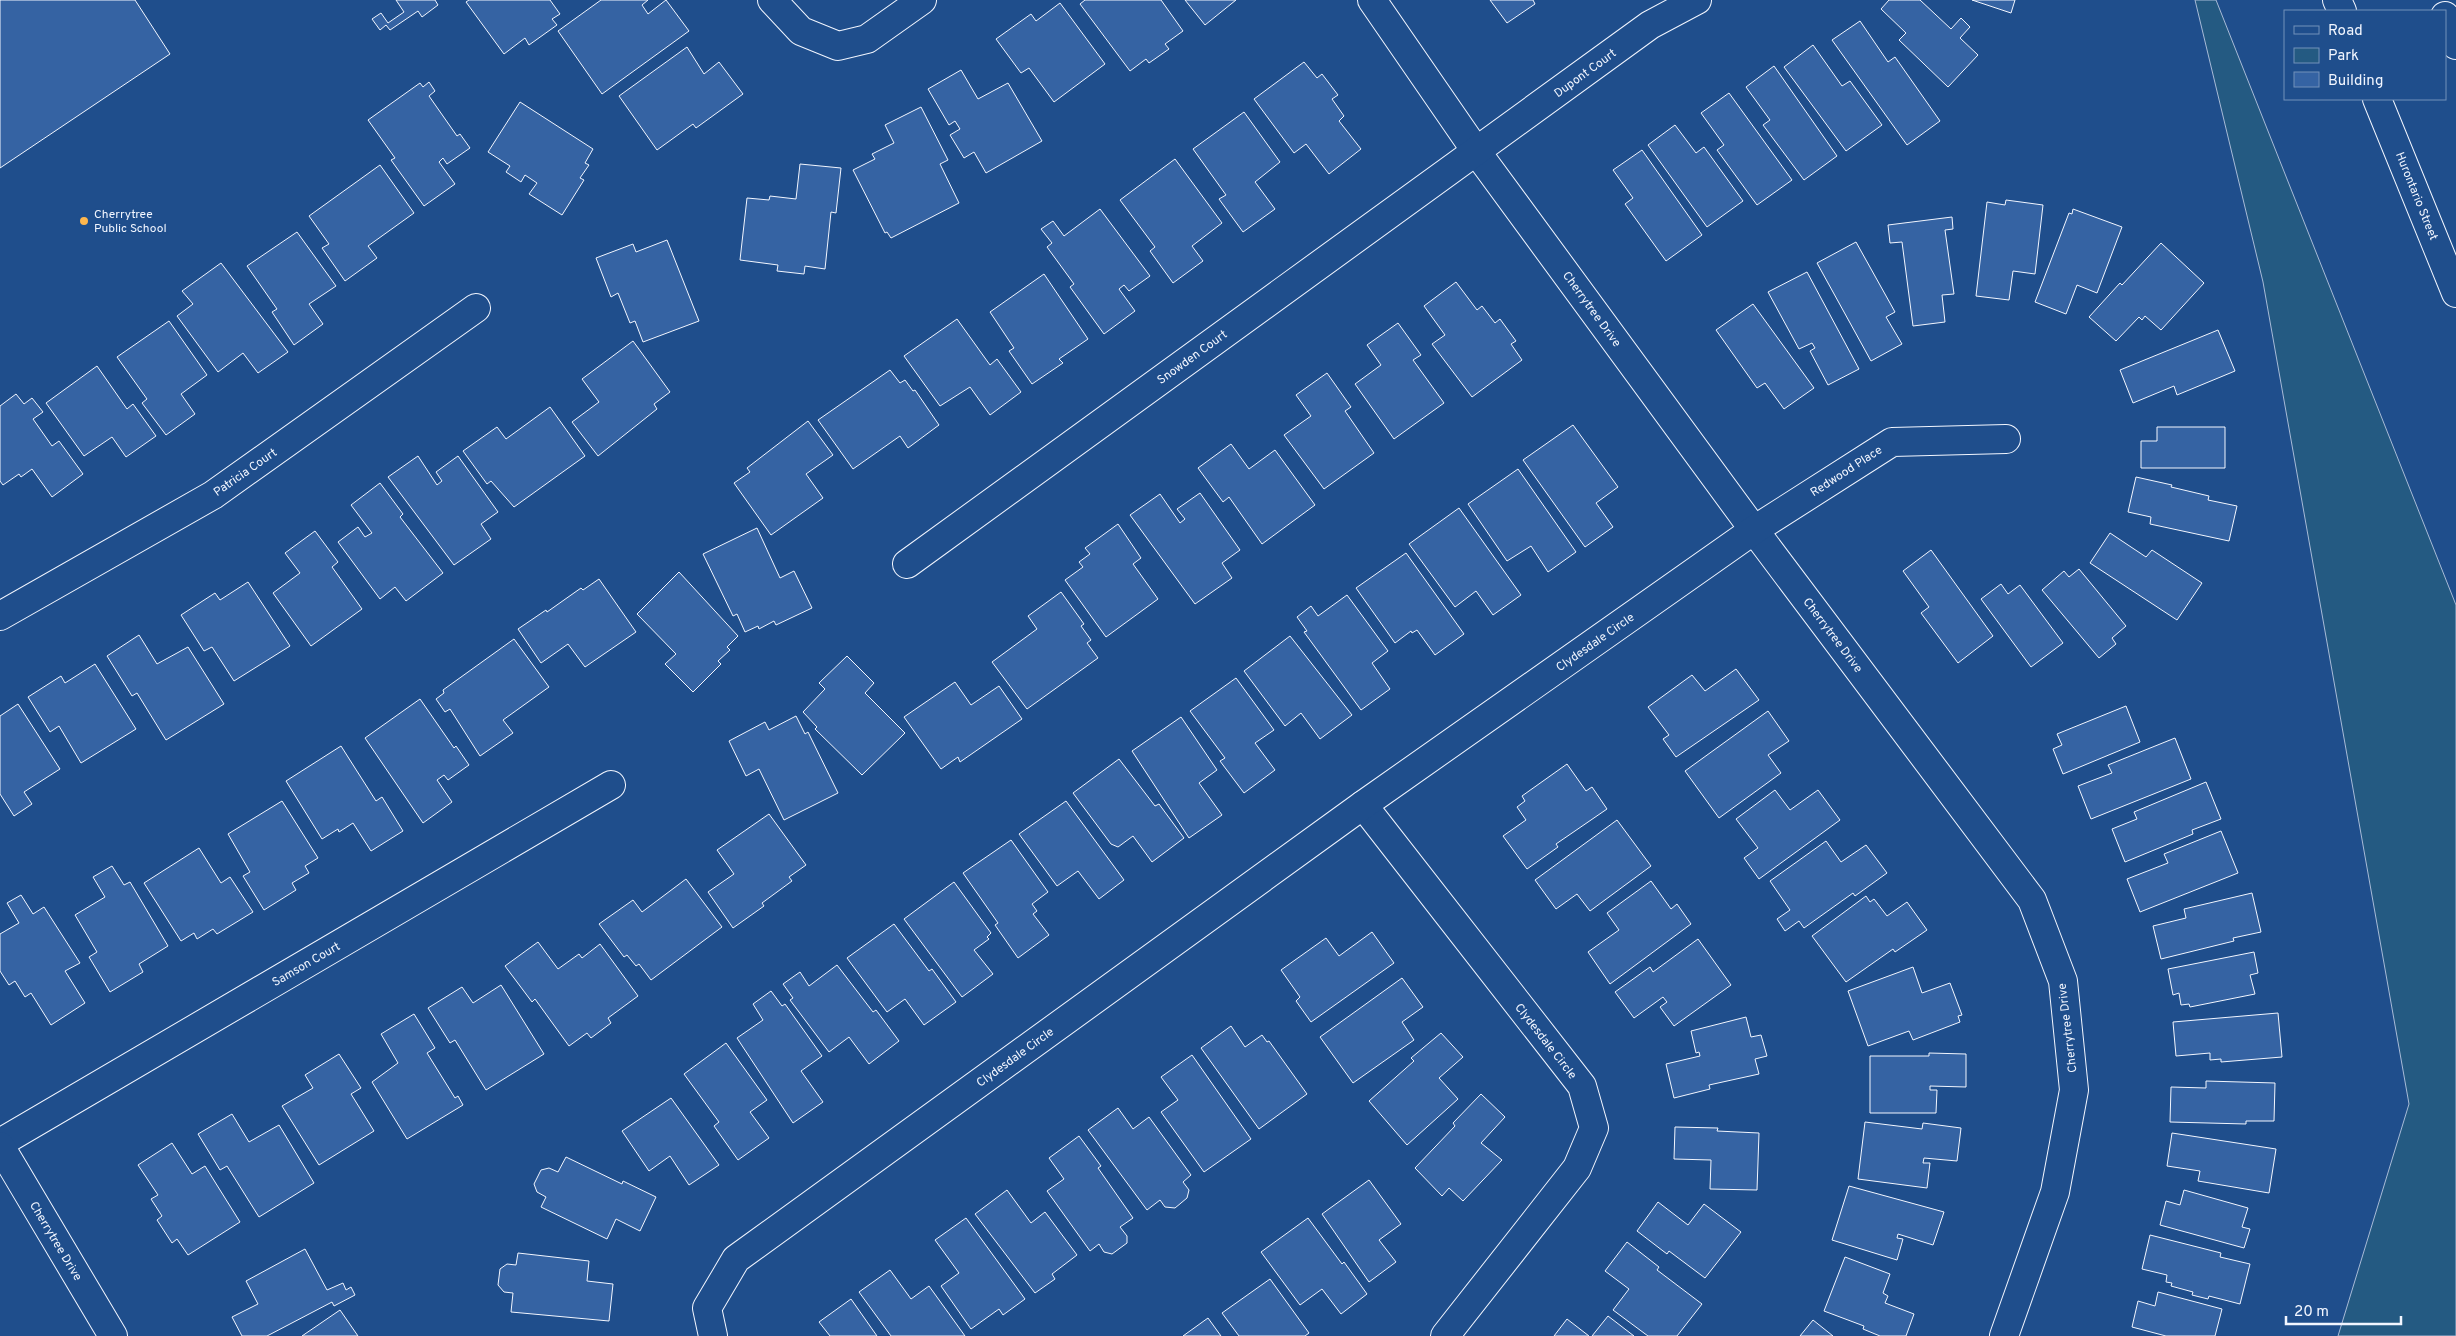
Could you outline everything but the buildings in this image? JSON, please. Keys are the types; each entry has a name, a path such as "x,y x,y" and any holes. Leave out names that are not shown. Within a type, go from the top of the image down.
{"street":[{"path":"772,0 802,31 838,46 867,39 922,0"},
{"name":"Cherrytree Drive","path":"1372,0 1476,151 1754,530 2032,900 2063,981 2074,1090 2055,1192 2004,1336"},
{"name":"Dupont Court","path":"1476,151 1650,26 1697,0"},
{"path":"2446,19 2456,44"},
{"name":"Hurontario Street","path":"2377,100 2456,293"},
{"name":"Snowden Court","path":"907,564 1476,151"},
{"name":"Patricia Court","path":"0,616 213,495 476,308"},
{"name":"Redwood Place","path":"1754,530 1892,442 2006,439"},
{"name":"Clydesdale Circle","path":"713,1336 707,1308 736,1259 1363,805 1754,530"},
{"name":"Samson Court","path":"0,1145 611,785"},
{"name":"Clydesdale Circle","path":"1363,805 1582,1086 1594,1128 1577,1168 1445,1336"},
{"name":"Cherrytree Drive","path":"0,1145 113,1336"}],"green space":[{"path":"2195,0 2216,0 2456,605 2456,1336 2338,1336 2409,1104 2263,282"}],"place":[{"name":"Cherrytree Public School","path":"84,221"}]}
